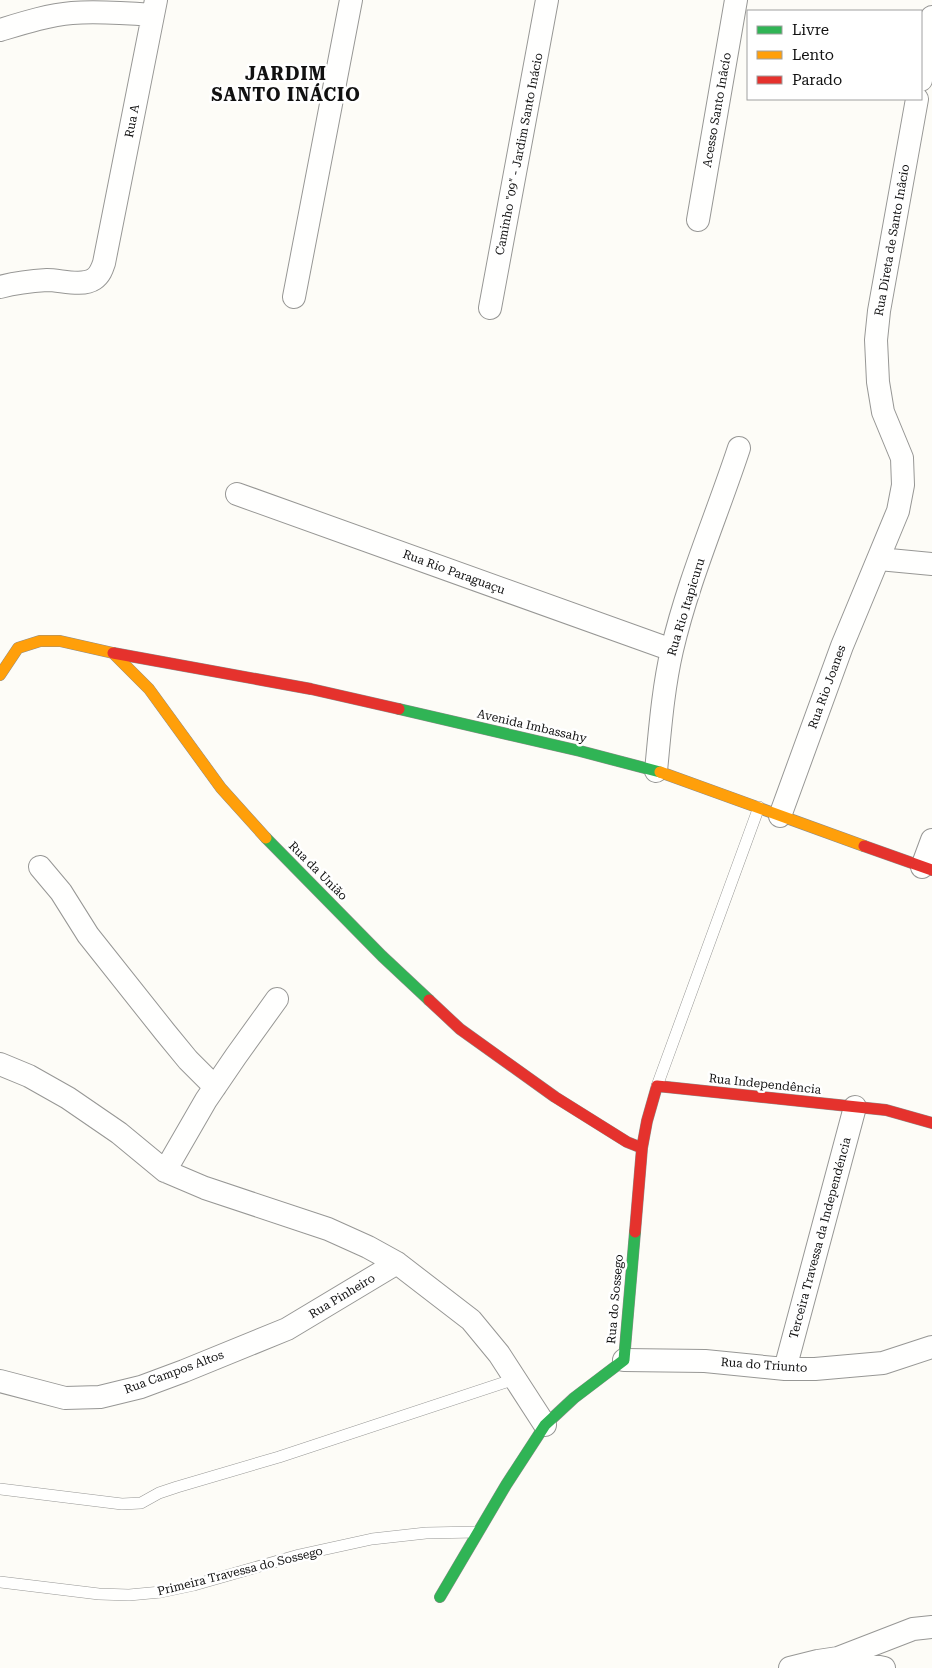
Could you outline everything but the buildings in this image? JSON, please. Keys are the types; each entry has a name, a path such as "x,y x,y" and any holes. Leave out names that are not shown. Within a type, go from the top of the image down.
{"street":[{"path":"294,297 351,0"},
{"name":"Caminho \"09\" - Jardim Santo Inácio","path":"490,308 547,0"},
{"name":"Acesso Santo Inâcío","path":"698,220 736,0"},
{"path":"0,30 71,13 122,13 155,8"},
{"name":"Rua A","path":"0,287 30,281 82,282 93,280 100,274 104,263 155,8"},
{"path":"922,74 932,17"},
{"name":"Rua Direta de Santo Inâcio","path":"878,382 876,340 879,311 917,100"},
{"name":"Rua Rio Joanes","path":"780,816 842,646 898,511 903,485 902,458 883,412 878,382"},
{"name":"Rua Rio Itapicuru","path":"656,771 663,697 672,650 688,592 739,448"},
{"name":"Rua Rio Paraguaçu","path":"237,494 672,650"},
{"path":"879,559 932,564"},
{"path":"0,675 18,648 40,641 60,640 113,653"},
{"name":"Avenida Imbassahy","path":"113,653 311,689 580,751 656,771 927,869"},
{"name":"Rua da União","path":"113,653 149,689 220,788 267,840 382,956 460,1029 554,1097 619,1137 642,1148"},
{"path":"927,869 932,840"},
{"path":"40,867 62,892 88,935 165,1032 188,1060 215,1087"},
{"path":"165,1171 215,1087 277,999"},
{"path":"0,1064 29,1076 68,1098 119,1133 165,1171 205,1188 328,1229 368,1247 397,1263 471,1320 499,1354 545,1425"},
{"path":"642,1148 647,1120 657,1086"},
{"name":"Rua Independência","path":"657,1086 886,1110 932,1123"},
{"name":"Terceira Travessa da Independéncia","path":"785,1369 855,1107"},
{"name":"Rua do Sossego","path":"440,1597 506,1485 545,1425 574,1398 624,1360 642,1148"},
{"name":"Rua Pinheiro","path":"287,1329 397,1263"},
{"name":"Rua Campos Altos","path":"0,1381 65,1398 100,1396 141,1386 184,1372 287,1329"},
{"name":"Rua do Triunto","path":"624,1360 705,1361 785,1369 844,1367 883,1363 932,1347"},
{"path":"790,1668 818,1660 838,1658 913,1629 932,1627"},
{"path":"838,1658 884,1668"}],"lane":[{"path":"657,1086 759,807"},
{"path":"0,1489 122,1504 141,1503 159,1493 177,1487 279,1458 515,1379"},
{"name":"Primeira Travessa do Sossego","path":"0,1582 99,1594 129,1595 161,1592 194,1585 299,1555 372,1539 479,1532"}],"traffic: fast":[{"path":"399,709 580,751 660,772"},
{"path":"266,838 382,956 429,1000"},
{"path":"440,1597 506,1485 545,1425 574,1398 624,1360 635,1232"}],"traffic: slow":[{"path":"0,675 18,648 40,641 60,641 113,653 149,689 221,788 266,838"},
{"path":"660,772 864,846"}],"traffic: jam":[{"path":"113,653 311,689 399,709"},
{"path":"864,846 932,870"},
{"path":"429,1000 460,1029 555,1097 627,1142 642,1148"},
{"path":"635,1232 642,1148 657,1086 886,1110 932,1123"}],"district":[{"name":"JARDIM SANTO INÁCIO","path":"286,84"}]}
